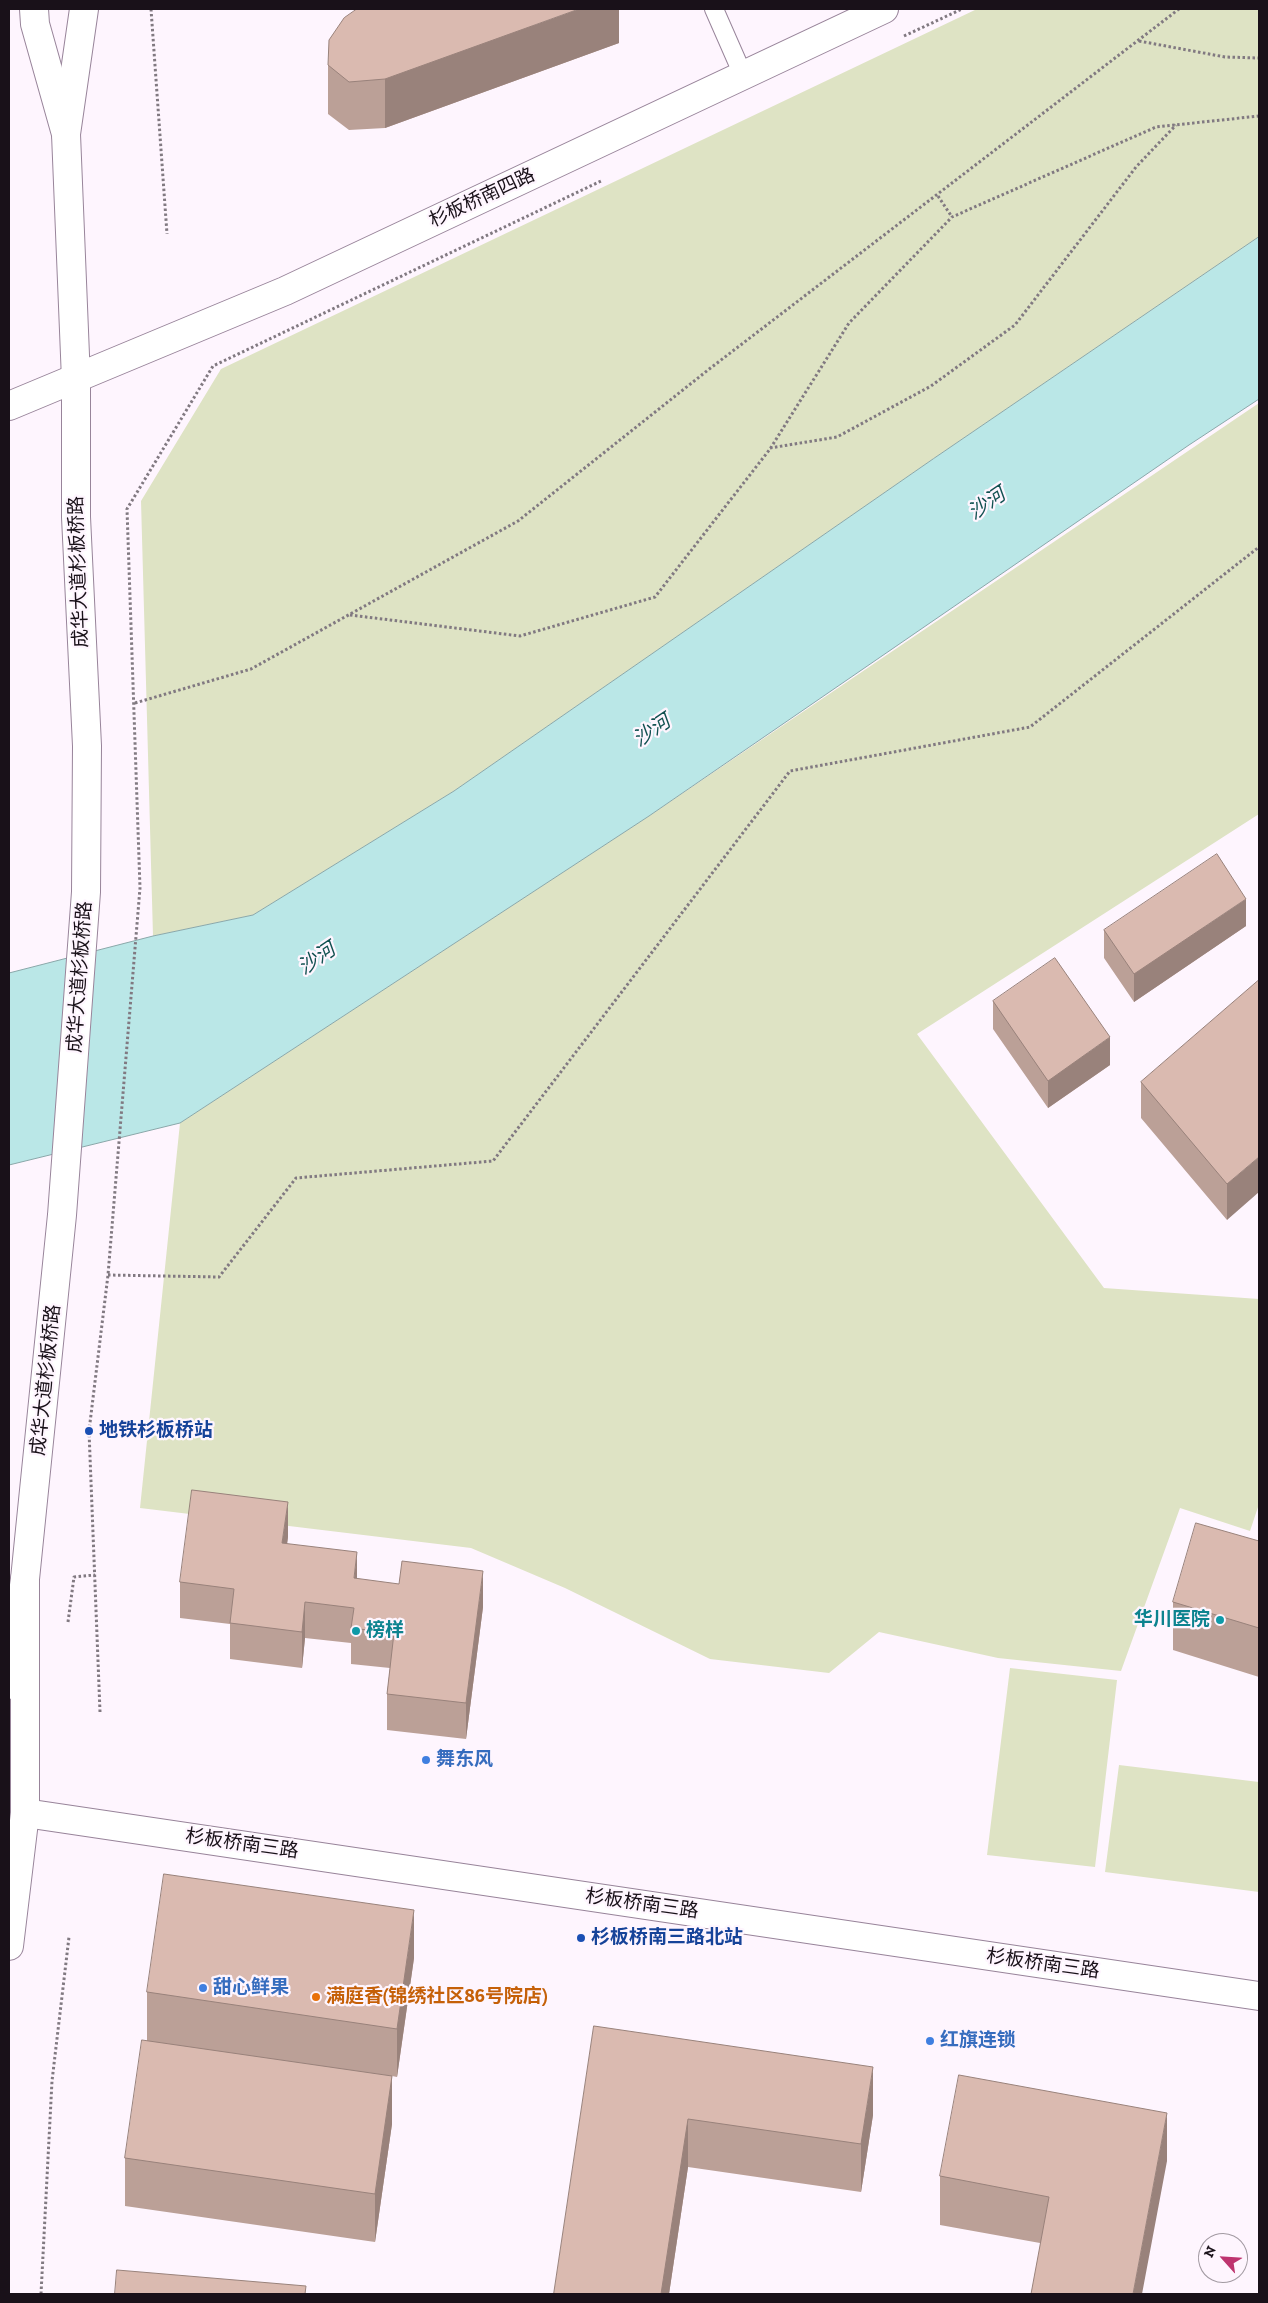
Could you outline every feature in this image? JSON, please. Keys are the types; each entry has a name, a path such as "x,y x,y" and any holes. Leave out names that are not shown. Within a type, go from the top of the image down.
{"main road":[{"name":"成华大道杉板桥路","path":"9,1946 25,1813 26,1579 62,1215 86,892 86,746 76,517 76,380 66,134 35,24 34,9"},
{"path":"66,134 84,9"},
{"name":"杉板桥南四路","path":"9,406 76,380 285,291 884,9"},
{"path":"9,1685 26,1579"},
{"name":"杉板桥南三路","path":"25,1813 1259,1996"}],"lane":[{"path":"714,9 743,75"}],"path":[{"path":"151,9 167,234"},
{"path":"899,39 962,9"},
{"path":"135,703 251,669 518,521 716,364 938,196 1179,9"},
{"path":"1139,40 1225,57 1259,58"},
{"path":"349,615 520,636 655,597 770,448 849,323 952,217 1156,127 1259,116"},
{"path":"770,448 837,437 931,386 1015,325 1136,167 1176,125"},
{"path":"100,1712 89,1431 108,1274 140,888 127,509 214,366 610,177"},
{"path":"938,196 952,217"},
{"path":"108,1274 219,1277 296,1178 493,1161 790,771 1030,727 1259,547"},
{"path":"68,1622 74,1577 94,1575"},
{"path":"41,2294 52,2081 69,1937"}],"shaded area":[{"path":"977,9 1259,9 1259,237 933,459 454,791 253,915 153,936 141,501 221,369"},
{"path":"1259,403 1259,814 917,1034 1104,1288 1259,1299 1259,1504 1250,1531 1180,1508 1121,1671 998,1658 879,1632 829,1673 710,1659 565,1588 471,1548 140,1508 180,1123 649,816"},
{"path":"1010,1668 1117,1680 1095,1867 987,1855"},
{"path":"1119,1765 1259,1782 1259,1892 1105,1872"}],"water":[{"name":"沙河","path":"1259,237 1259,399 1189,445 649,816 180,1123 9,1165 9,973 153,936 253,915 454,791 933,459"}],"building":[{"path":"357,9 579,9 385,79 349,82 328,65 329,40 344,18"},
{"path":"1217,854 1246,899 1134,974 1104,930"},
{"path":"1055,958 1110,1037 1048,1081 993,1001"},
{"path":"1259,980 1259,1157 1227,1184 1141,1082"},
{"name":"榜样","path":"192,1490 288,1502 282,1543 357,1552 354,1578 399,1584 402,1561 483,1571 466,1703 387,1694 394,1633 351,1628 354,1608 305,1602 302,1632 230,1623 234,1589 180,1582"},
{"path":"1196,1523 1259,1541 1259,1628 1173,1602"},
{"path":"164,1874 414,1910 397,2029 147,1992"},
{"path":"594,2026 873,2067 861,2144 688,2119 661,2294 554,2294"},
{"path":"142,2040 392,2076 375,2194 125,2158"},
{"path":"959,2075 1167,2113 1133,2294 1031,2294 1049,2197 940,2176"},
{"path":"117,2270 306,2286 305,2294 115,2294"}],"place":[{"name":"地铁杉板桥站","path":"89,1431"},
{"name":"华川医院","path":"1220,1620"},
{"name":"榜样","path":"356,1631"},
{"name":"舞东风","path":"426,1760"},
{"name":"杉板桥南三路北站","path":"581,1938"},
{"name":"甜心鲜果","path":"203,1988"},
{"name":"满庭香(锦绣社区86号院店)","path":"316,1997"},
{"name":"红旗连锁","path":"930,2041"}]}
